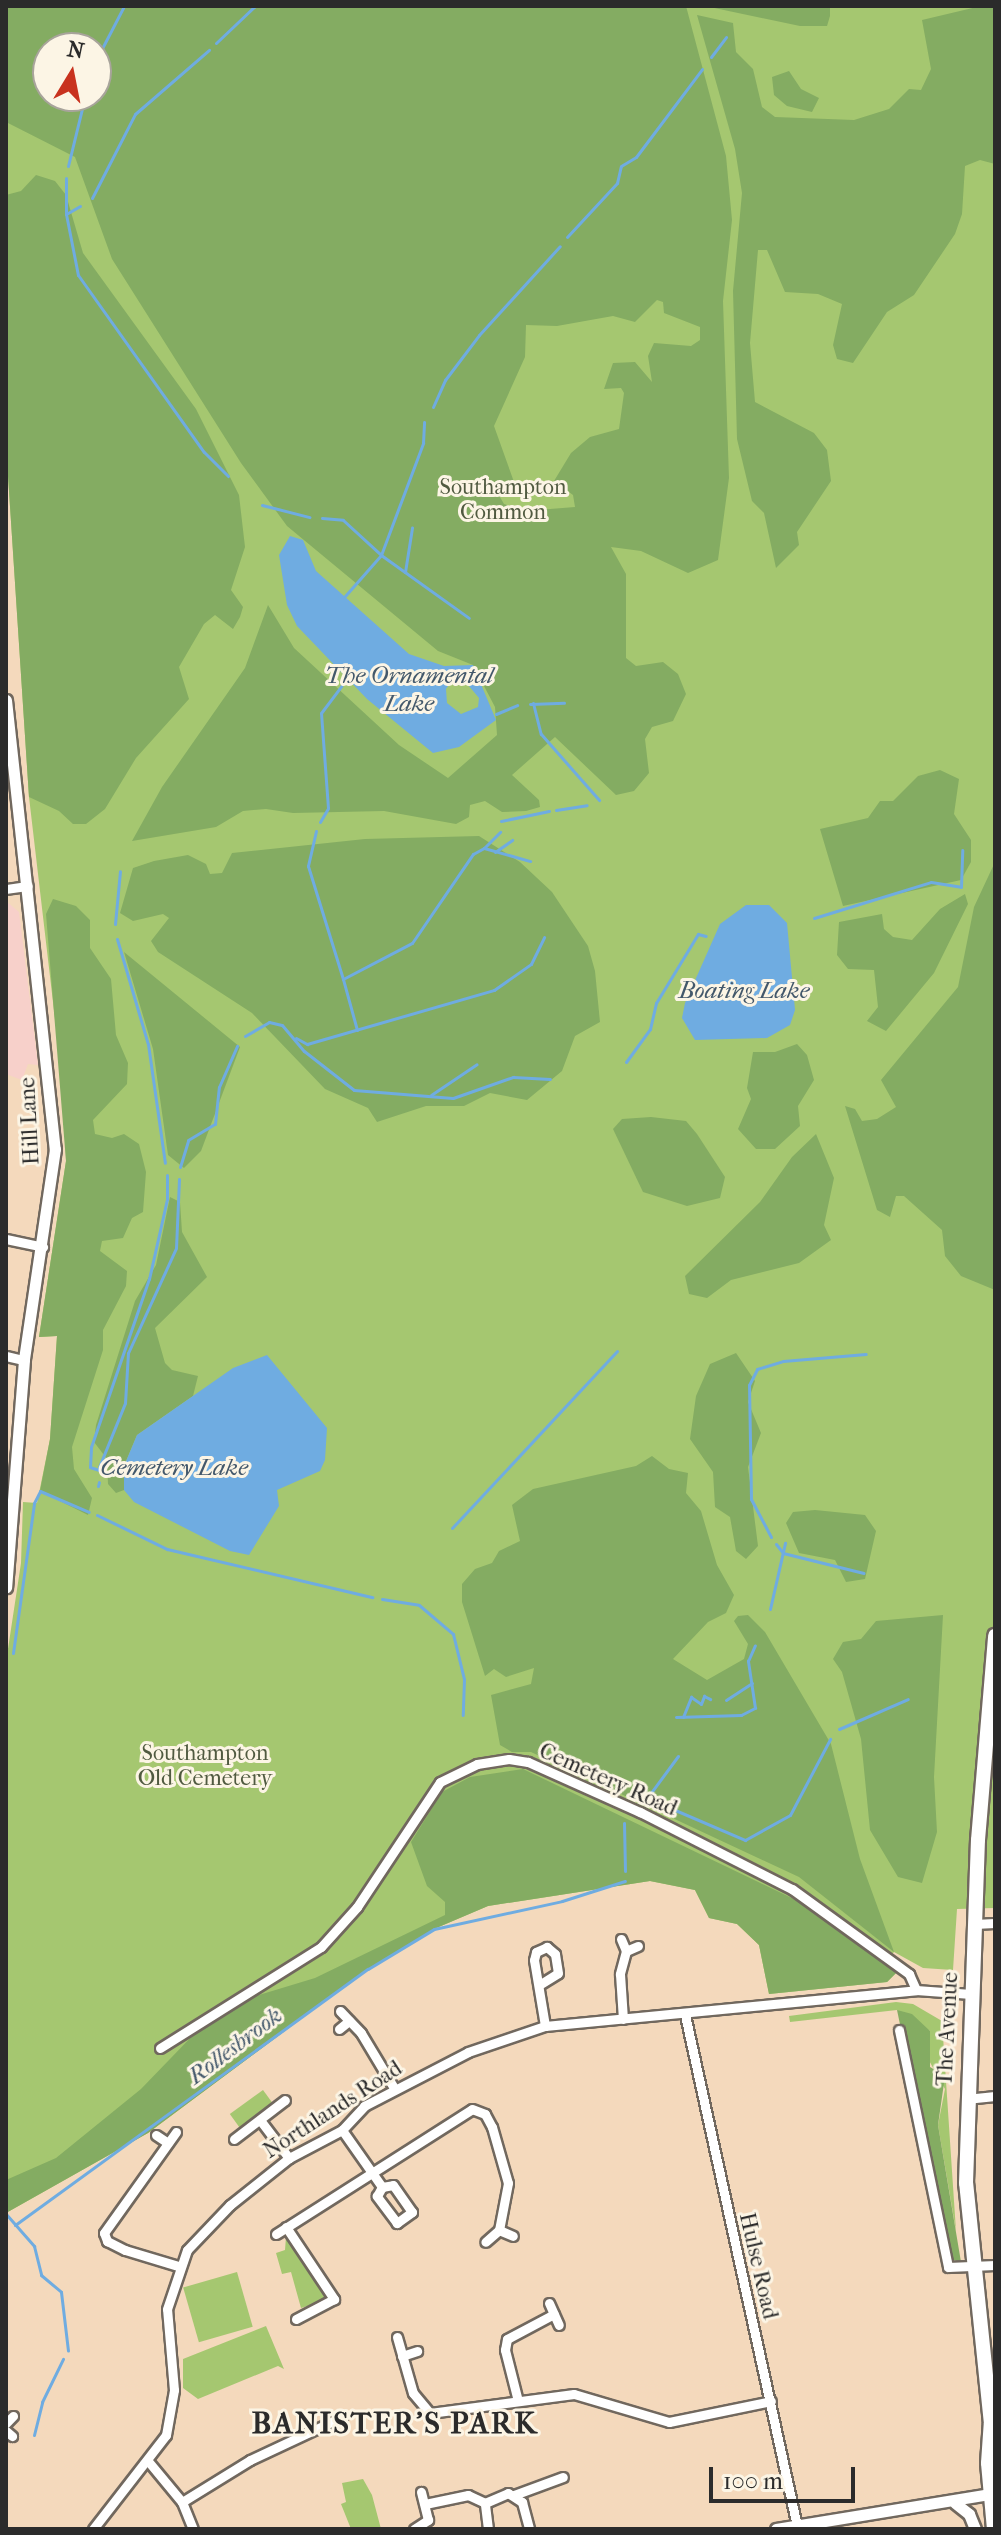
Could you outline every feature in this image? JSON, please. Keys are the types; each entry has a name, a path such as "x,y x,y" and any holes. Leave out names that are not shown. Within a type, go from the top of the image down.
{"main road":[{"name":"The Avenue","path":"994,2529 993,2429 966,2183 966,2099 974,1924 995,1636"}],"street":[{"name":"Hill Lane","path":"6,700 55,1140 43,1247 10,1468 6,1587"},
{"path":"6,889 28,886"},
{"path":"6,1239 43,1247"},
{"path":"6,1356 24,1360"},
{"name":"Cemetery Road","path":"160,2048 321,1947 357,1907 440,1782 477,1764 509,1759 528,1762 640,1812 792,1889 909,1974 916,1990"},
{"path":"974,1924 995,1923"},
{"path":"621,1939 626,1951 620,1974 623,2019"},
{"path":"626,1951 638,1946"},
{"path":"539,1985 545,2026"},
{"name":"Northlands Road","path":"93,2529 148,2461 170,2418 174,2390 167,2309 178,2266 198,2234 289,2158 342,2130 356,2112 394,2088 468,2052 545,2026 685,2015 916,1990 971,1994"},
{"path":"340,2011 394,2088"},
{"name":"Hulse Road","path":"685,2015 797,2526"},
{"path":"339,2029 349,2021"},
{"path":"899,2030 948,2267 995,2265"},
{"path":"966,2099 995,2096"},
{"path":"234,2139 285,2100"},
{"path":"276,2234 445,2121 477,2109 492,2127 505,2165 506,2204 499,2230 485,2242"},
{"path":"260,2120 289,2158"},
{"path":"342,2130 382,2187"},
{"path":"176,2132 104,2233 107,2241 125,2250 178,2266"},
{"path":"156,2135 168,2143"},
{"path":"286,2227 339,2299 296,2319"},
{"path":"499,2230 513,2236"},
{"path":"549,2303 559,2325"},
{"path":"518,2401 505,2350 507,2339 554,2314"},
{"path":"397,2337 418,2404 430,2413 574,2394 669,2422 771,2401"},
{"path":"402,2356 417,2351"},
{"path":"182,2502 250,2460 342,2417"},
{"path":"148,2461 182,2502 193,2529"},
{"path":"425,2504 468,2495 485,2503 563,2477"},
{"path":"414,2529 428,2520 421,2492"},
{"path":"776,2529 955,2503 993,2494"},
{"path":"514,2495 529,2529"},
{"path":"485,2503 488,2529"},
{"path":"955,2503 968,2512 975,2529"}],"shaded area":[{"path":"6,901 19,912 38,1065 28,1064 22,1080 6,1074"}],"green space":[{"name":"Southampton Common","path":"6,6 995,6 995,1908 957,1909 953,1970 923,1968 894,1952 884,1963 897,1972 887,1982 769,1994 759,1945 737,1924 709,1918 695,1890 650,1881 488,1906 434,1929 368,1969 148,2133 6,2213 6,1662 21,1563 23,1502 37,1503 50,1439 57,1336 39,1337 66,1161 64,1096 29,797 6,445"},
{"path":"6,6 686,6 726,156 732,220 723,301 729,478 718,560 688,573 641,551 611,547 626,574 626,658 636,666 663,662 678,674 686,694 673,721 652,727 645,739 649,773 634,791 616,795 555,737 512,775 539,800 540,807 526,811 502,812 485,801 470,805 469,817 456,824 384,811 293,813 266,809 243,811 216,827 132,841 162,787 245,668 268,605 294,648 399,745 448,778 497,735 495,707 473,665 438,651 287,526 241,463 112,259 75,157 6,122","holes":["657,300 663,302 664,313 700,327 700,340 691,346 654,343 648,356 652,382 635,362 613,363 604,389 621,388 624,393 619,429 590,437 571,453 554,481 573,495 575,507 525,511 504,504 497,492 514,482 494,426 525,357 526,325 557,326 613,316 635,322"]},
{"path":"705,6 830,6 830,16 827,26 800,26"},
{"path":"981,6 995,6 995,164 980,160 965,166 962,214 955,234 914,295 887,312 853,363 837,359 833,345 842,304 818,294 785,292 767,250 758,250 750,343 755,402 814,433 827,450 831,481 797,532 799,545 776,568 764,513 752,501 737,439 733,291 742,193 735,149 697,15 733,23 736,52 753,69 762,107 775,117 854,120 889,109 909,89 921,90 931,69 922,20"},
{"path":"789,71 801,89 819,98 812,112 787,106 774,95 772,77"},
{"path":"36,175 55,181 66,195 83,253 196,409 239,495 245,547 231,590 243,607 240,617 233,629 215,615 204,624 179,667 189,699 136,758 105,809 86,824 73,824 59,811 29,797 6,445 6,195 21,191"},
{"path":"940,770 959,779 954,814 971,840 971,862 961,880 843,906 820,829 868,818 880,801 893,801 918,776"},
{"path":"479,836 520,862 552,892 588,946 595,971 600,1022 575,1036 562,1071 527,1100 490,1093 464,1106 426,1106 377,1122 368,1108 325,1089 252,1013 158,952 151,941 169,918 163,914 133,921 120,913 133,868 154,861 188,855 206,864 210,874 222,873 232,853 365,839"},
{"path":"995,862 995,1290 961,1276 945,1256 942,1230 904,1196 896,1196 890,1217 877,1210 845,1106 855,1109 862,1121 877,1119 896,1107 881,1080 958,987 974,907"},
{"path":"965,894 968,904 934,973 886,1031 867,1021 878,1007 874,970 848,969 837,955 839,922 882,914 884,929 893,937 912,940 940,909"},
{"path":"53,899 76,906 90,920 90,948 111,979 116,1035 128,1063 127,1084 93,1120 95,1134 112,1138 124,1134 139,1144 146,1172 143,1212 132,1218 123,1238 102,1241 100,1251 127,1271 126,1286 103,1330 103,1350 72,1447 74,1469 92,1498 88,1515 40,1491 50,1439 57,1336 39,1337 66,1161 46,914"},
{"path":"124,952 240,1047 201,1151 184,1168 168,1155 153,1049"},
{"path":"797,1044 807,1055 814,1080 798,1106 800,1126 775,1149 756,1149 738,1129 751,1099 747,1088 753,1052 775,1052"},
{"path":"651,1117 686,1121 725,1177 720,1198 687,1206 643,1192 613,1129 622,1119"},
{"path":"816,1134 834,1178 824,1225 831,1240 799,1263 731,1280 707,1298 689,1294 685,1276 760,1202 792,1157"},
{"path":"170,1197 180,1202 182,1232 207,1277 155,1328 165,1363 172,1370 198,1376 193,1396 137,1435 124,1466 124,1490 116,1493 108,1484 107,1459 94,1442 96,1425 135,1301 156,1265"},
{"path":"736,1353 755,1381 748,1402 761,1433 748,1467 758,1546 746,1559 736,1551 730,1517 715,1507 713,1472 690,1439 696,1396 710,1364"},
{"path":"652,1456 669,1469 688,1473 686,1493 701,1511 717,1565 734,1595 726,1613 708,1622 673,1659 707,1680 744,1659 748,1644 734,1621 738,1616 748,1615 765,1632 831,1744 860,1859 894,1952 799,1877 531,1752 512,1752 500,1745 491,1695 531,1684 534,1668 506,1677 494,1669 485,1676 462,1602 462,1584 475,1569 492,1563 499,1551 520,1541 512,1505 533,1489 636,1466"},
{"path":"815,1510 865,1515 876,1531 865,1579 846,1582 835,1560 799,1553 786,1523 793,1512"},
{"path":"943,1615 934,1777 937,1832 922,1883 898,1877 870,1830 861,1739 842,1672 833,1659 843,1642 861,1639 876,1621"},
{"path":"523,1769 800,1902 897,1972 887,1982 769,1994 759,1945 737,1924 709,1918 695,1890 650,1881 488,1906 434,1929 368,1969 148,2133 6,2213 6,2180 56,2158 141,2089 198,2030 252,1997 315,1978 445,1915 445,1902 427,1886 411,1842 442,1792 470,1777"},
{"path":"896,2002 913,2004 942,2021 956,2231 938,2125 945,2089 927,2057 930,2031 897,2010 790,2022 789,2016"},
{"path":"897,2010 912,2014 930,2031 930,2067 945,2076 938,2125 961,2262 949,2259"},
{"path":"263,2090 274,2105 241,2129 230,2114"},
{"path":"286,2237 307,2262 327,2300 301,2308 291,2272 282,2274 276,2253 285,2250"},
{"path":"237,2272 253,2327 199,2342 183,2287"},
{"path":"266,2326 284,2369 278,2366 198,2399 183,2388 183,2359"},
{"path":"363,2479 372,2495 381,2529 351,2529 341,2504 346,2502 342,2483"}],"water":[{"name":"The Ornamental Lake","path":"290,536 303,540 316,571 409,654 444,666 473,665 496,720 459,747 433,753 367,699 297,626 287,605 279,555","holes":["463,679 479,698 478,707 461,714 447,703 446,689 452,680"]},
{"name":"Boating Lake","path":"746,905 769,905 787,923 795,1010 790,1025 767,1038 695,1040 682,1018 685,1003 720,924"},
{"name":"Cemetery Lake","path":"267,1355 327,1428 325,1460 320,1471 277,1490 279,1506 249,1555 230,1551 134,1502 124,1490 124,1466 137,1435 233,1368"}],"waterway":[{"path":"111,32 124,6"},
{"path":"216,43 255,6"},
{"path":"711,57 726,37"},
{"path":"92,198 135,114 209,50"},
{"path":"567,237 617,183 621,166 636,157 702,69"},
{"path":"68,166 81,112"},
{"path":"66,178 66,214"},
{"path":"80,206 66,214 78,275 204,452 228,476"},
{"path":"433,407 445,380 479,335 560,246"},
{"path":"345,596 381,555 423,443 424,422"},
{"path":"262,505 309,517"},
{"path":"322,518 343,520 381,555 469,618"},
{"path":"405,572 412,528"},
{"path":"320,822 328,808 321,713 341,686"},
{"path":"533,703 541,734 599,800"},
{"path":"530,704 564,703"},
{"path":"496,714 517,705"},
{"path":"556,810 587,805"},
{"path":"501,821 549,811"},
{"path":"316,831 308,866 343,979"},
{"path":"484,848 500,832"},
{"path":"495,852 512,840"},
{"path":"357,1030 343,979 412,943 473,854 484,848 530,861"},
{"path":"814,918 931,882 961,887 962,850"},
{"path":"115,924 120,871"},
{"path":"626,1062 650,1029 656,1003 698,934 706,936"},
{"path":"296,1038 307,1044 494,990 531,964 544,937"},
{"path":"117,939 148,1044 165,1163"},
{"path":"245,1036 269,1022 282,1025 304,1051 354,1090 453,1098 513,1077 550,1079"},
{"path":"180,1167 188,1140 215,1124 219,1087 237,1046"},
{"path":"431,1095 477,1064"},
{"path":"99,1470 90,1467 91,1447 149,1279 167,1199 167,1175"},
{"path":"99,1467 125,1403 128,1353 176,1248 179,1179"},
{"path":"452,1528 617,1351"},
{"path":"771,1537 751,1499 749,1385 757,1369 783,1361 866,1354"},
{"path":"98,1486 99,1482"},
{"path":"13,1653 34,1503 40,1491 89,1512"},
{"path":"97,1515 167,1549 372,1597"},
{"path":"770,1609 785,1543"},
{"path":"776,1544 783,1553 864,1573"},
{"path":"382,1599 419,1605 453,1634 464,1679 463,1715"},
{"path":"676,1717 741,1715 755,1708 748,1661 755,1645"},
{"path":"726,1700 752,1683"},
{"path":"683,1717 691,1697 701,1704 704,1696 710,1699"},
{"path":"839,1729 908,1699"},
{"path":"678,1756 647,1798 745,1840 790,1815 830,1739"},
{"path":"624,1823 625,1871"},
{"name":"Rollesbrook","path":"15,2225 368,1969 434,1929 562,1901 625,1881"},
{"name":"Rollesbrook","path":"6,2214 34,2246 41,2275 61,2292 68,2351"},
{"name":"Rollesbrook","path":"34,2435 42,2402 63,2359"}],"district":[{"name":"BANISTER'S PARK","path":"395,2424"}],"park label":[{"name":"Southampton Old Cemetery","path":"205,1766"}]}
